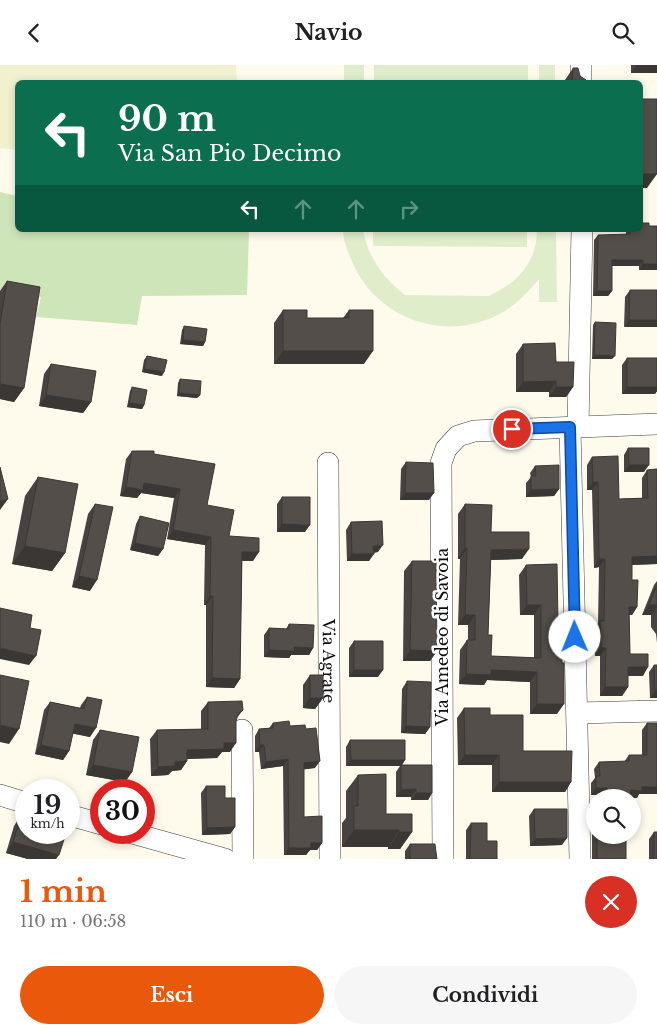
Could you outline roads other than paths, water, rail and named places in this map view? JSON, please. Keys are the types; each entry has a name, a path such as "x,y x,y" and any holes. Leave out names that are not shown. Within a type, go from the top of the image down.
{"street":[{"path":"581,65 582,80"},
{"path":"580,859 574,427 582,232"},
{"path":"574,427 657,424"},
{"name":"Via Amedeo di Savoia","path":"443,859 441,463 446,449 458,436 474,431 574,427"},
{"name":"Via Agrate","path":"328,463 330,859"},
{"path":"577,713 657,711"},
{"path":"242,730 243,859"},
{"path":"0,795 15,800"},
{"path":"155,839 225,859"}]}
